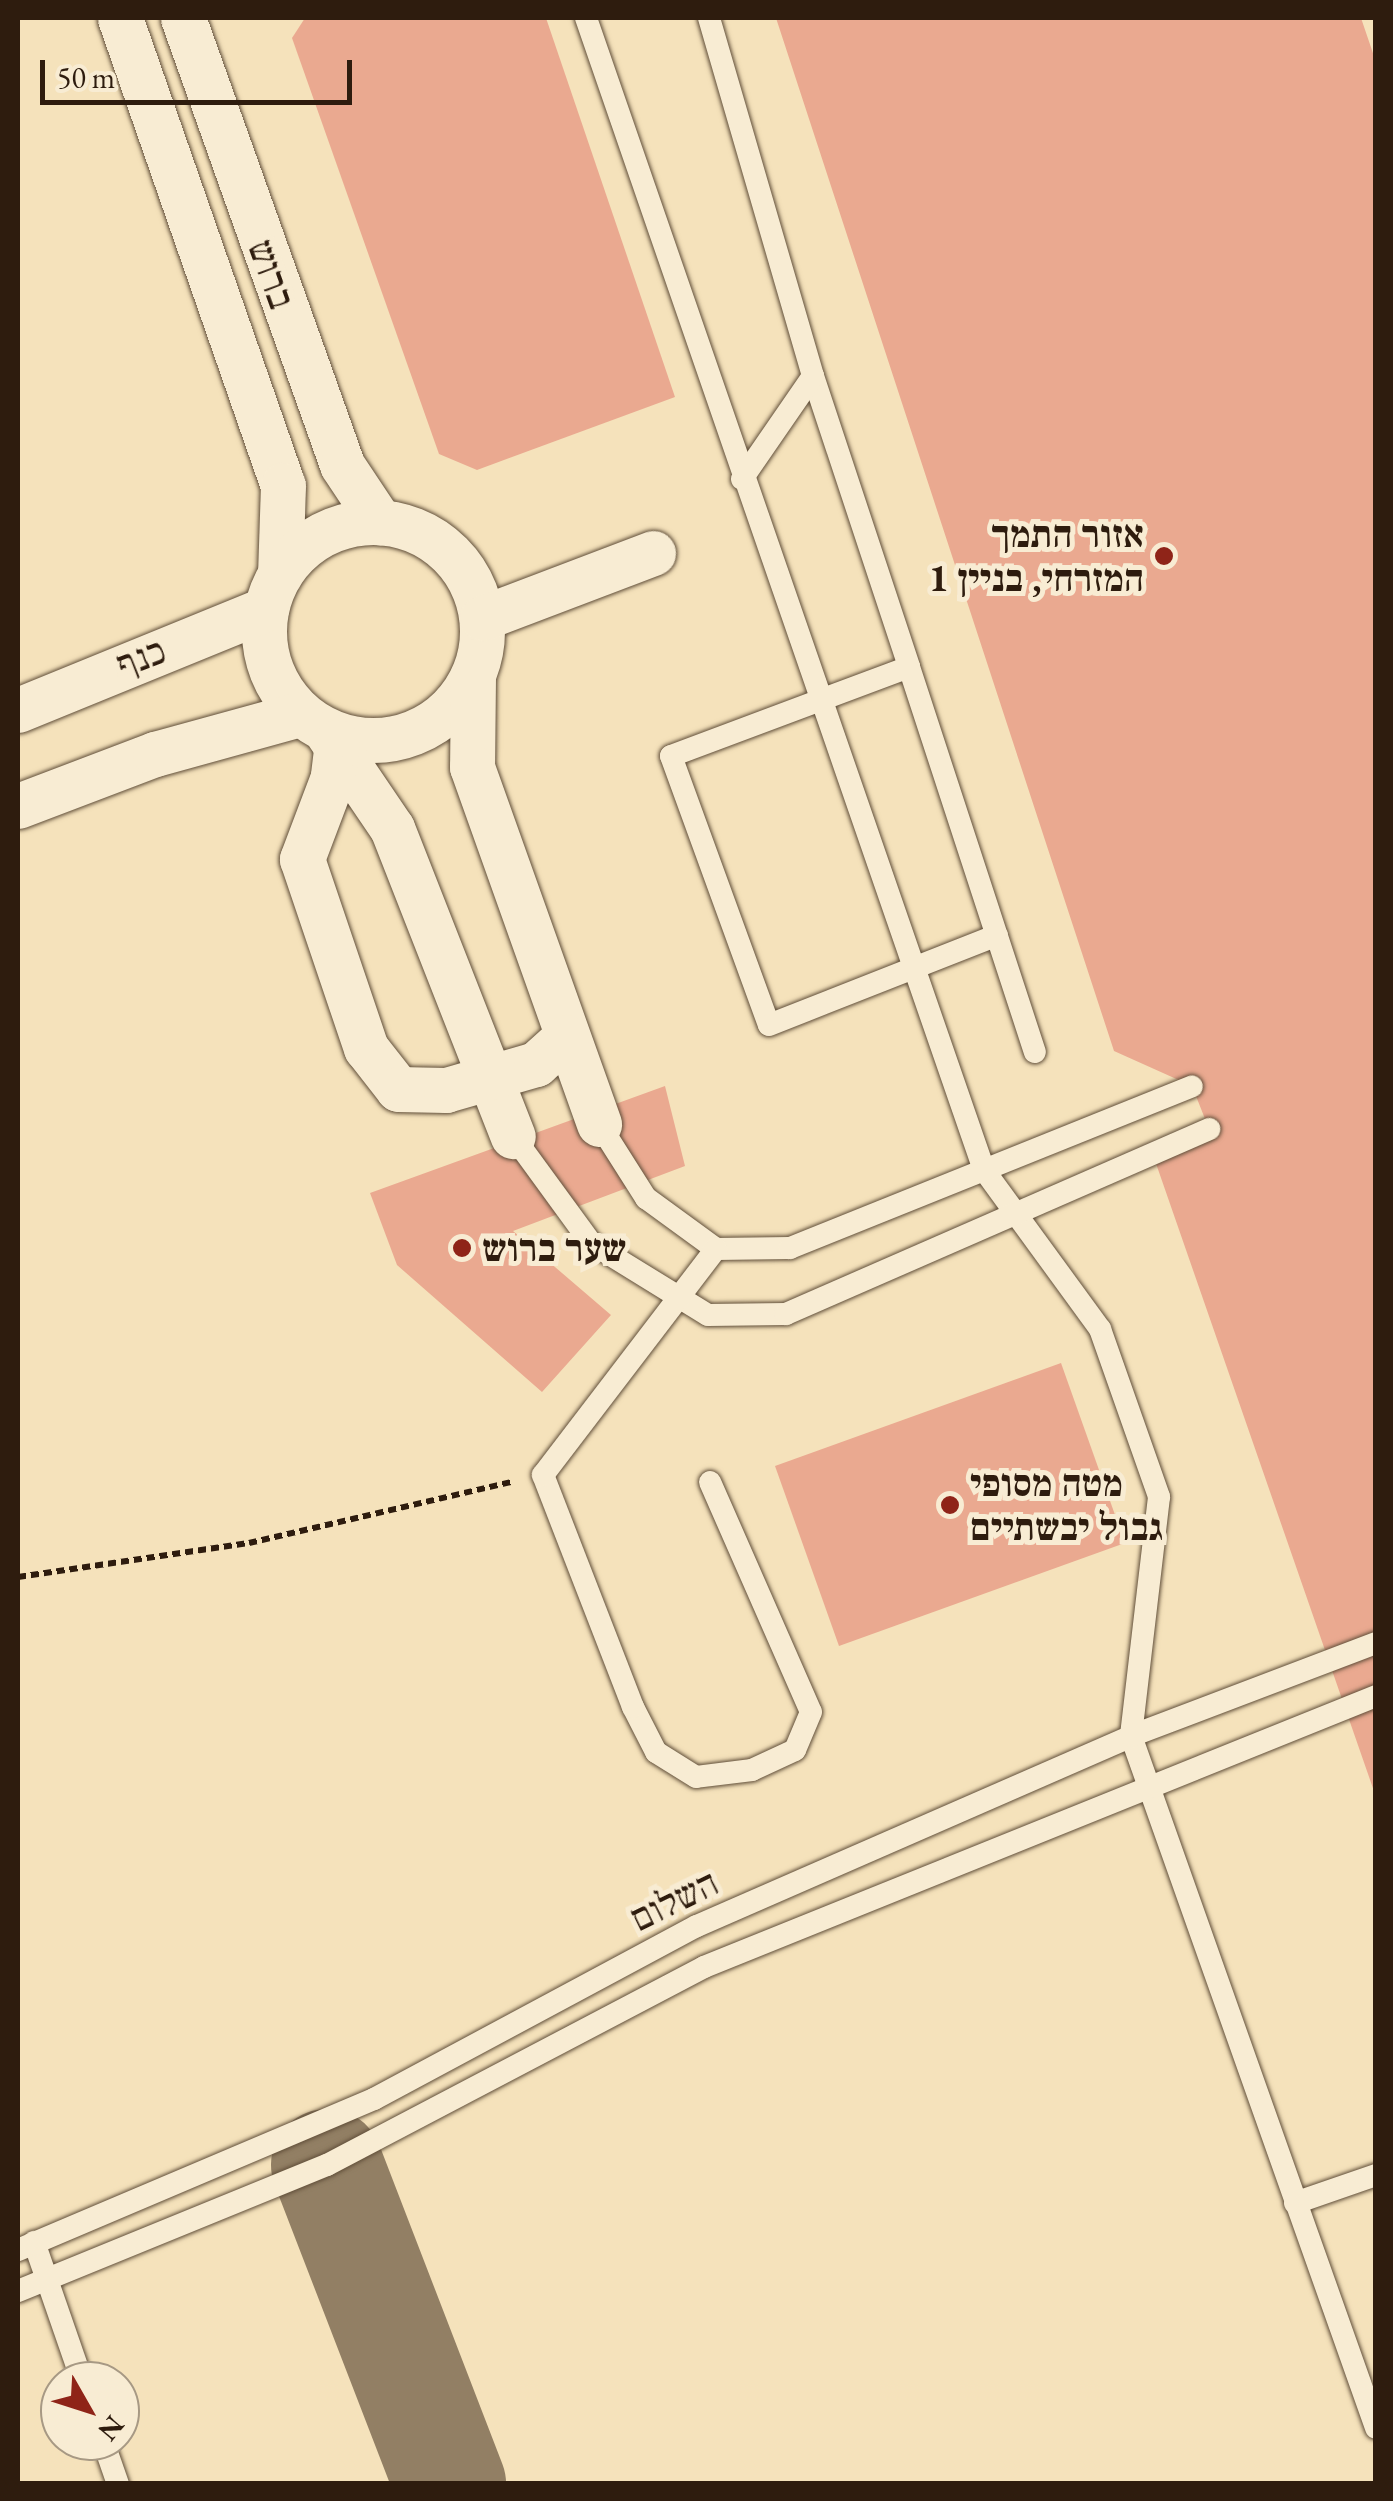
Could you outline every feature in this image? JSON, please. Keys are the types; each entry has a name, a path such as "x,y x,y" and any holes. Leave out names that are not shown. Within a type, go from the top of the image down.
{"street":[{"path":"120,18 283,485 271,665 392,828 513,1136"},
{"name":"ברוש","path":"183,18 342,466 380,522"},
{"path":"273,592 322,534 380,522 438,543 460,564 482,618 472,677 472,767 600,1124"},
{"path":"482,618 654,553"},
{"name":"כנף","path":"18,710 273,592"},
{"path":"18,806 155,754 320,728 380,741 409,735 435,722 472,677"},
{"path":"320,728 334,777 302,859 366,1048 398,1089 446,1090 488,1079 536,1064 566,1037"}],"lane":[{"path":"586,18 742,479 984,1170 1100,1328 1159,1497 1131,1736 1376,2428"},
{"path":"709,18 813,376 1035,1052"},
{"path":"742,479 813,376"},
{"path":"908,667 671,756 768,1026 914,971 996,935"},
{"path":"600,1124 646,1198 716,1249 790,1248 1192,1086"},
{"path":"513,1136 591,1242 676,1300 708,1315 786,1314 1018,1217 1209,1129"},
{"path":"710,1482 812,1712 795,1750 752,1770 696,1777 656,1752 632,1707 542,1474 716,1249"},
{"name":"השלום","path":"26,2246 374,2099 697,1926 1131,1736 1376,1644"},
{"path":"18,2291 328,2165 704,1967 1147,1784 1376,1696"},
{"path":"1295,2203 1376,2175"},
{"path":"26,2246 45,2280 75,2361"}],"path":[{"path":"18,1577 250,1543 542,1474"}],"building":[{"path":"305,18 546,18 675,397 477,470 439,454 292,38"},
{"name":"אזור התמך המזרחי, בניין 1","path":"776,18 1361,18 1376,62 1376,1797 1152,1152 1209,1129 1192,1086 1114,1051"},
{"name":"שער ברוש","path":"665,1086 685,1166 513,1231 611,1315 542,1392 397,1265 370,1193"},
{"name":"מטה מסופי גבול יבשתיים","path":"1061,1363 1125,1543 839,1646 775,1466"}],"taxiway":[{"path":"327,2165 450,2484"}],"place":[{"name":"אזור התמך המזרחי, בניין 1","path":"1164,556"},
{"name":"שער ברוש","path":"462,1248"},
{"name":"מטה מסופי גבול יבשתיים","path":"950,1505"}]}
